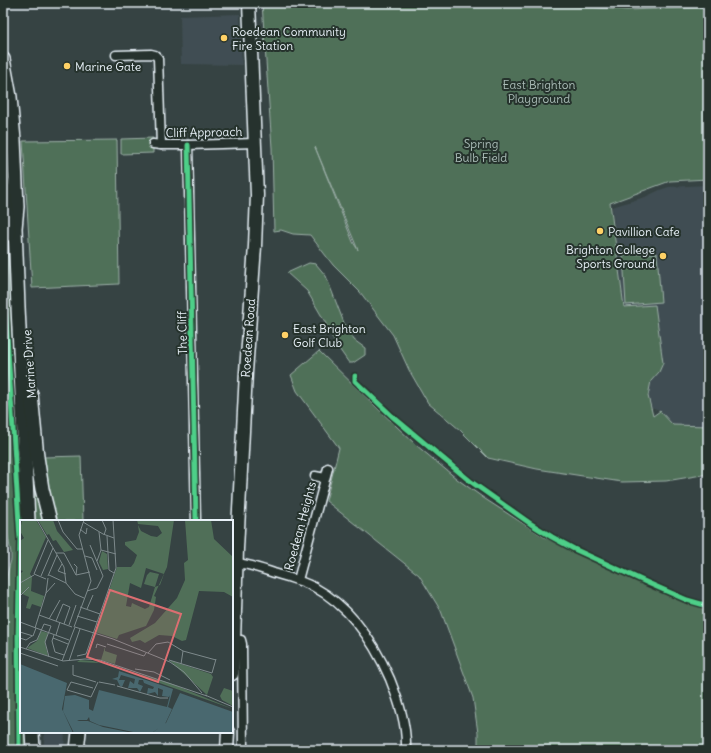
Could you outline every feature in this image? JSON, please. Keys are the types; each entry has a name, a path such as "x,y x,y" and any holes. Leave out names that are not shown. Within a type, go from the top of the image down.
{"main road":[{"name":"Roedean Road","path":"236,676 234,640 236,563 234,549 255,246 257,195 249,3"},
{"name":"Marine Drive","path":"3,59 10,97 14,140 17,207 15,228 28,520"},
{"path":"3,182 15,298 18,307"},
{"name":"Marine Drive","path":"17,207 22,229 29,374 34,432 42,489 50,520"},
{"path":"32,733 32,750"},
{"path":"77,750 79,733"},
{"path":"227,750 228,733"}],"street":[{"name":"Cliff Approach","path":"116,55 151,54 158,58 157,144 188,145 255,143"},
{"name":"The Cliff","path":"188,145 196,520"},
{"name":"Roedean Heights","path":"298,580 328,468"},
{"name":"Roedean Heights","path":"315,476 325,478"},
{"path":"236,563 298,580 313,586 336,601 346,610 363,630 378,655 396,696 405,726 406,750"},
{"path":"236,676 243,750"}],"shaded area":[{"path":"240,14 242,65 181,64 180,16"},
{"name":"Brighton College Sports Ground","path":"708,185 708,426 673,425 660,411 651,408 648,396 651,380 659,372 663,363 655,306 624,308 612,207 645,197 669,187"},
{"path":"45,733 65,733 64,750 43,750"}],"green space":[{"path":"262,3 534,3 627,10 708,7 708,179 670,181 610,203 624,307 655,305 663,363 659,372 651,381 648,396 653,416 660,411 673,425 708,426 708,474 666,481 622,482 537,469 488,458 460,430 428,403 409,370 393,335 360,292 333,265 310,235 293,234 281,230 274,231 272,148","holes":["315,147 358,250 353,242"]},
{"path":"3,108 6,120 12,223 3,143"},
{"path":"153,138 153,153 121,154 121,139"},
{"path":"117,140 119,284 32,288 23,141"},
{"path":"6,243 11,279 25,520 20,520 6,307 4,244"},
{"path":"657,253 661,302 626,305 623,255"},
{"path":"309,263 316,264 326,276 344,323 354,340 365,348 365,355 353,363 349,363 335,343 324,320 307,291 287,273"},
{"path":"3,312 11,419 18,560 16,609 16,750 3,750 3,604 11,553 6,526 5,497 3,494"},
{"name":"East Brighton Golf Club","path":"319,351 416,445 457,479 485,499 544,537 611,569 708,609 708,750 478,750 478,733 473,698 441,611 419,575 326,501 339,448 297,391 291,375"},
{"path":"81,456 83,520 57,520 48,485 44,457"},
{"path":"30,464 33,464 43,520 33,520"},
{"path":"20,733 29,733 29,750 20,750"}],"cycle path":[{"path":"188,145 196,520"},
{"path":"3,273 20,539 18,637 19,750"},
{"path":"355,376 355,381 392,416 470,481 531,524 574,549 687,600 708,606"}],"place":[{"name":"Roedean Community Fire Station","path":"224,38"},
{"name":"Marine Gate","path":"67,66"},
{"name":"Pavillion Cafe","path":"600,231"},
{"name":"Brighton College Sports Ground","path":"663,256"},
{"name":"East Brighton Golf Club","path":"285,335"}],"park label":[{"name":"East Brighton Playground","path":"539,91"},
{"name":"Spring Bulb Field","path":"481,150"}]}
